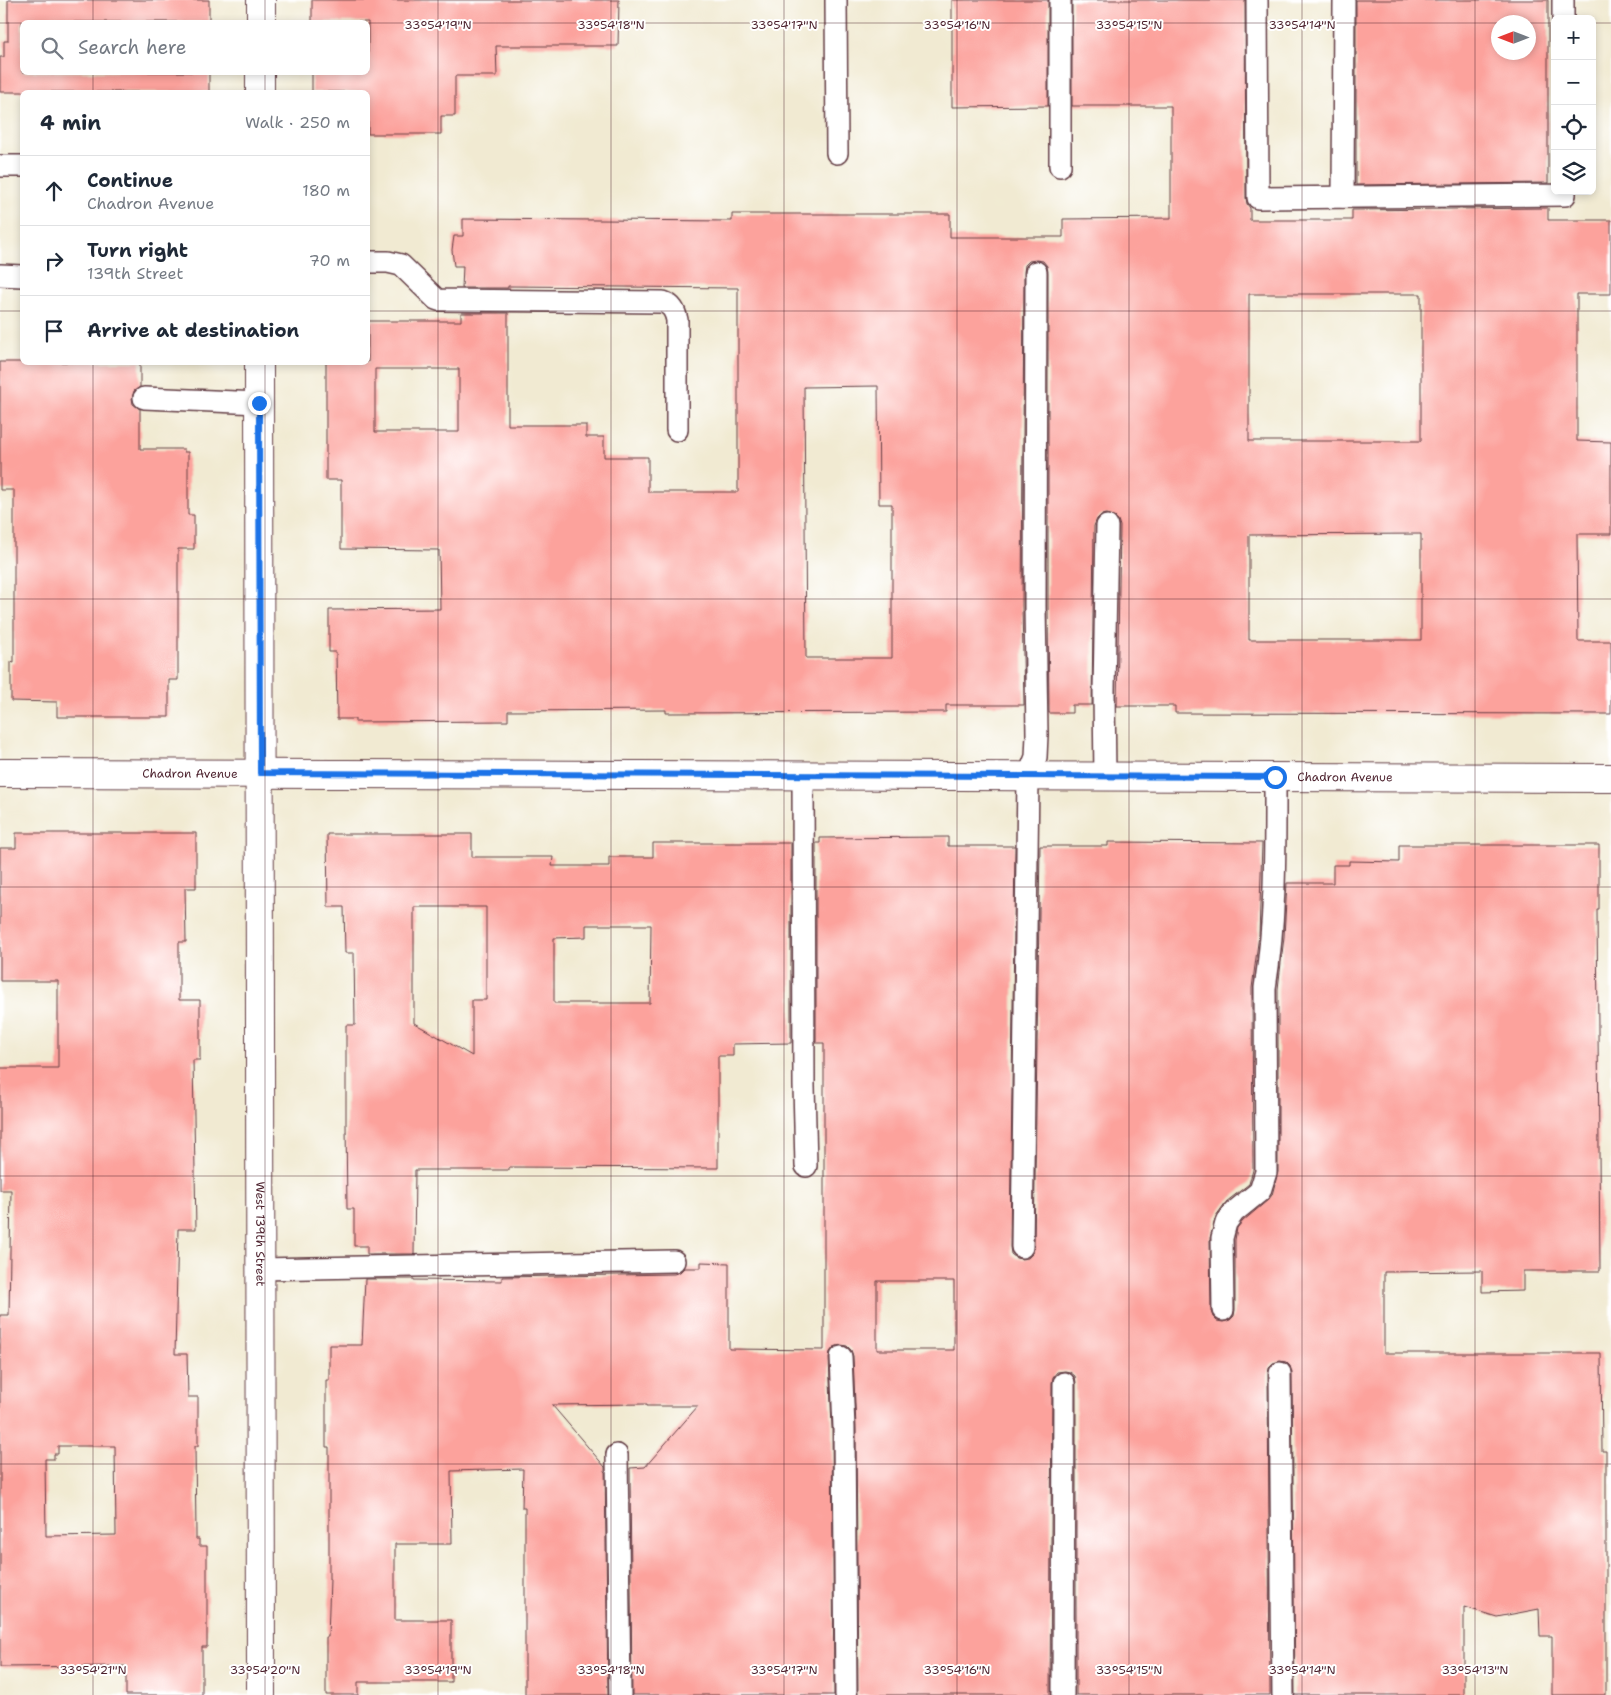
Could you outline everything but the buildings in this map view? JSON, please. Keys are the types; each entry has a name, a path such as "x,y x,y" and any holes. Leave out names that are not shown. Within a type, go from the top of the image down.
{"street":[{"path":"260,20 261,0"},
{"path":"260,75 260,90"},
{"name":"West 139th Street","path":"259,365 261,1695"},
{"name":"Chadron Avenue","path":"0,773 1611,778"}],"lane":[{"path":"836,0 837,153"},
{"path":"1060,0 1060,166"},
{"path":"1257,0 1258,198 1565,195"},
{"path":"1343,197 1344,0"},
{"path":"1563,0 1563,15"},
{"path":"0,166 20,166"},
{"path":"370,262 388,262 401,265 436,299 443,301 663,302 668,304 676,313 677,320 677,430"},
{"path":"1022,1247 1028,776 1036,757 1037,734 1035,606 1036,272"},
{"path":"0,275 20,276"},
{"path":"144,398 259,403"},
{"path":"1106,776 1104,691 1107,526"},
{"path":"803,776 806,1166"},
{"path":"1223,1310 1222,1238 1226,1223 1245,1201 1260,1191 1266,1172 1265,988 1270,961 1273,902 1275,777"},
{"path":"260,1269 674,1262"},
{"path":"840,1357 844,1428 846,1695"},
{"path":"1280,1374 1283,1695"},
{"path":"1063,1695 1064,1383"},
{"path":"617,1455 620,1695"}],"route":[{"path":"259,403 260,773 1275,777"}]}
